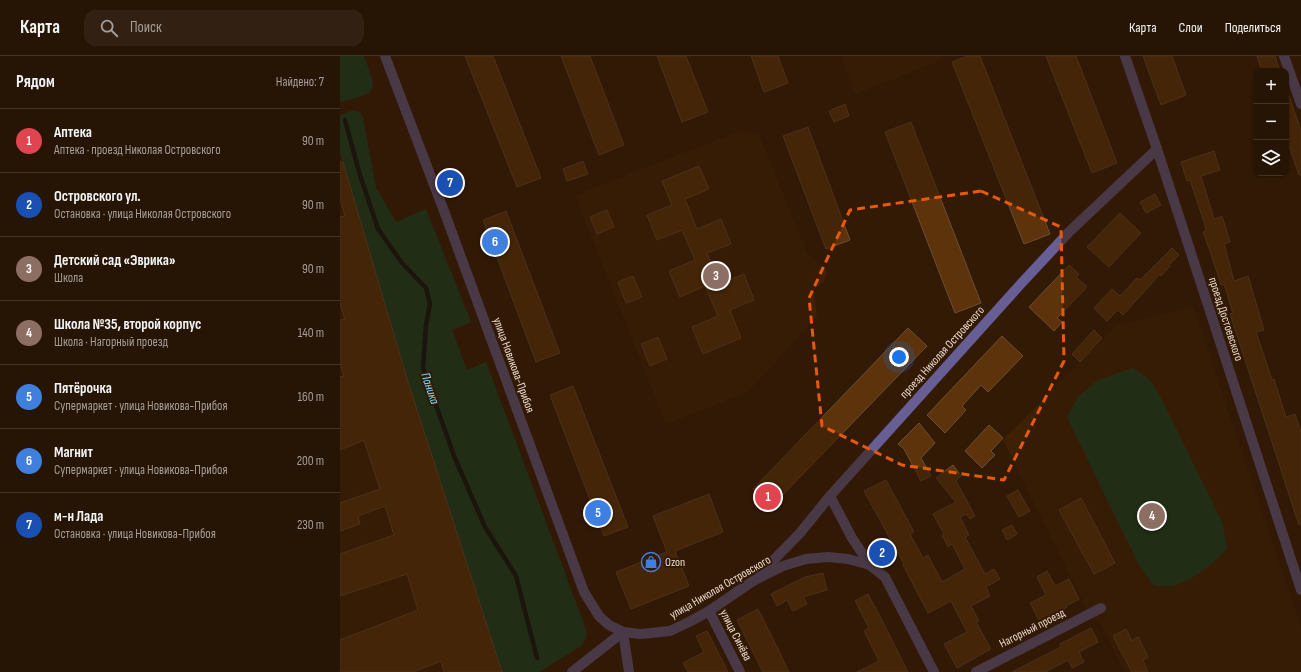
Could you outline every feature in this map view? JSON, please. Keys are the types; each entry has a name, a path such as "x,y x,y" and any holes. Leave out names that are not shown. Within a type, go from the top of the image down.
{"street":[{"name":"улица Новикова-Прибоя","path":"385,56 444,211 584,592 599,616 609,625 623,632"},
{"name":"проезд Достоевского","path":"1125,56 1158,149 1301,590"},
{"path":"1284,56 1301,104"},
{"name":"проезд Николая Островского","path":"753,581 800,533 830,496 1070,231 1158,149"},
{"path":"830,496 852,538 870,565"},
{"name":"улица Николая Островского","path":"623,632 641,634 670,631 709,611 753,581 783,566 806,559 828,557 848,558 870,565 885,577 934,672"},
{"name":"Нагорный проезд","path":"976,672 1101,608"},
{"name":"улица Синёва","path":"709,611 740,672"},
{"path":"572,672 623,632 629,672"}],"highlighted area":[{"path":"981,191 1061,227 1064,361 1004,480 902,465 822,426 809,298 850,210"}],"shaded area":[{"path":"841,56 941,56 936,62 855,94"},
{"path":"740,131 759,135 806,251 827,271 825,281 814,289 817,316 748,392 666,424 575,195"},
{"path":"340,152 407,379 502,672 340,672"},
{"path":"1193,307 1301,628 1301,672 1125,672 1101,624 1092,619 1003,440 1117,325"}],"green space":[{"path":"340,56 364,56 372,78 372,90 362,96 340,102"},
{"path":"354,110 360,112 363,118 376,188 396,222 426,209 471,322 452,330 467,370 486,362 587,632 586,639 581,646 539,672 502,672 407,379 340,152 340,115"},
{"path":"1133,368 1151,381 1163,402 1222,522 1227,548 1203,570 1180,584 1173,586 1153,585 1137,561 1067,417 1078,397 1098,380"}],"building":[{"path":"465,56 493,56 541,178 517,187"},
{"path":"561,56 590,56 624,145 599,155"},
{"path":"657,56 686,56 708,112 682,122"},
{"path":"751,56 778,56 788,83 764,92"},
{"path":"968,56 980,56 1050,234 1024,244 952,62"},
{"path":"1046,56 1076,56 1117,163 1092,173"},
{"path":"1143,56 1172,56 1186,95 1161,105"},
{"path":"1257,56 1275,56 1279,68 1261,68"},
{"path":"1289,96 1301,131 1301,175 1299,175 1289,146"},
{"path":"845,104 849,116 834,122 829,111"},
{"path":"911,122 981,303 955,313 885,132"},
{"path":"808,127 850,240 826,249 783,136"},
{"path":"1214,151 1220,170 1201,176 1214,219 1222,216 1230,242 1224,244 1234,281 1248,276 1264,330 1256,332 1272,380 1274,379 1286,417 1295,414 1301,432 1301,524 1299,525 1230,314 1233,313 1224,284 1221,285 1203,232 1206,231 1204,222 1190,180 1187,181 1181,162"},
{"path":"583,161 588,174 567,181 563,169"},
{"path":"340,162 343,162 407,379 502,672 444,672 441,661 413,672 340,672 340,640 418,610 407,574 340,596 340,554 394,535 385,506 358,516 360,524 340,531 340,503 380,489 364,440 340,450 340,377 344,376 340,363 340,320 345,319 340,304 340,217 345,216 340,199"},
{"path":"699,166 709,189 685,199 697,229 721,219 731,244 707,253 719,284 744,274 754,300 730,310 741,338 703,354 692,327 718,316 705,286 680,297 669,271 695,260 682,230 657,240 647,215 672,205 662,181"},
{"path":"1155,194 1161,205 1146,213 1140,202"},
{"path":"607,210 614,227 597,234 590,217"},
{"path":"506,211 560,353 536,362 483,220"},
{"path":"1120,213 1141,233 1109,267 1087,247"},
{"path":"1172,248 1179,255 1123,315 1118,310 1107,321 1094,308 1112,289 1120,296 1137,278 1140,280"},
{"path":"1069,265 1079,274 1076,277 1087,287 1057,318 1062,322 1054,331 1029,307"},
{"path":"633,276 642,297 626,303 618,282"},
{"path":"908,328 927,346 771,507 753,489"},
{"path":"1094,330 1102,338 1080,362 1072,354"},
{"path":"1002,336 1023,356 988,392 981,385 962,406 966,410 945,433 927,415"},
{"path":"658,337 667,359 650,366 641,344"},
{"path":"573,386 628,527 604,536 550,395"},
{"path":"919,423 935,443 921,458 931,476 921,481 904,449 898,444"},
{"path":"989,425 1003,438 991,451 995,455 982,468 965,451"},
{"path":"953,465 961,476 956,481 975,516 970,519 966,514 960,517 969,535 965,537 985,574 994,569 1000,579 986,587 990,596 971,606 979,621 976,622 991,649 957,668 944,644 967,632 951,601 928,613 903,565 904,564 864,491 886,480 914,532 910,534 923,558 928,555 942,582 965,569 952,544 948,547 942,535 944,534 933,514 956,502 936,478"},
{"path":"1018,490 1030,511 1019,517 1007,496"},
{"path":"709,494 723,532 675,551 689,586 631,609 616,572 667,552 653,516"},
{"path":"1081,498 1115,563 1094,574 1059,510"},
{"path":"1012,525 1017,534 1007,540 1002,530"},
{"path":"1047,571 1055,586 1069,579 1079,599 1040,622 1030,603 1046,595 1037,577"},
{"path":"823,573 827,590 803,597 807,604 793,611 787,600 777,606 771,594 805,577"},
{"path":"868,594 908,672 857,672 879,661 864,631 869,628 855,601"},
{"path":"758,609 789,672 763,672 737,620"},
{"path":"1091,628 1098,642 1079,652 1084,662 1072,668 1068,660 1045,672 1012,672 1061,647 1060,644"},
{"path":"1126,629 1132,641 1138,637 1148,657 1143,660 1148,672 1132,672 1113,636"},
{"path":"707,631 728,672 688,672 683,663 704,652 696,636"}],"waterway":[{"name":"Паника","path":"345,120 359,172 378,229 402,263 426,288 430,304 426,325 423,368 454,456 485,527 516,576 537,658"}],"place":[{"name":"м-н Лада","path":"450,183"},
{"name":"Магнит","path":"495,242"},
{"name":"Детский сад «Эврика»","path":"716,276"},
{"name":"Аптека","path":"768,497"},
{"name":"Пятёрочка","path":"598,513"},
{"name":"Школа №35, второй корпус","path":"1152,516"},
{"name":"Островского ул.","path":"882,553"},
{"name":"Ozon","path":"651,562"}]}
